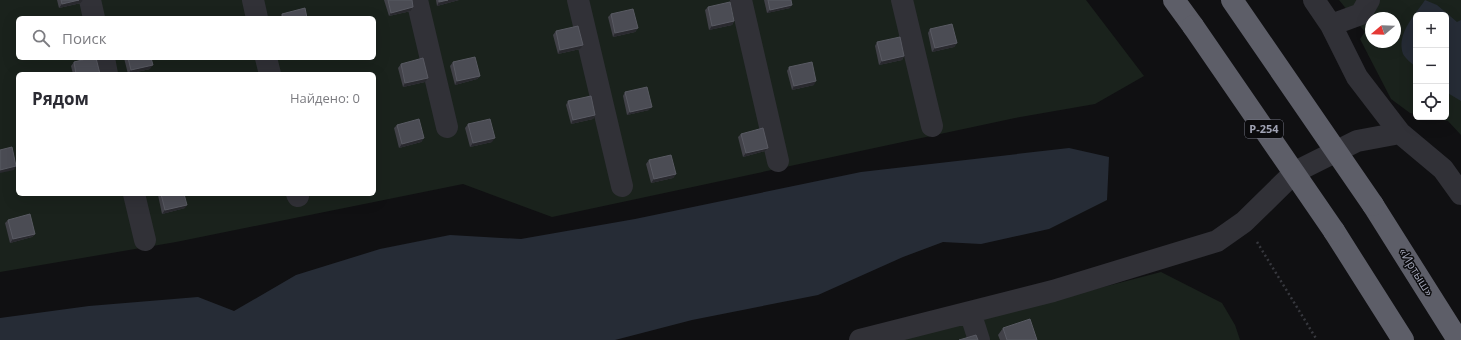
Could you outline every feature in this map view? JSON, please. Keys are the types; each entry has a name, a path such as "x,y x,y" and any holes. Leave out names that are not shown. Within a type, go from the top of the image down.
{"highway":[{"name":"Р-254","path":"1174,0 1334,232 1403,340"},
{"name":"«Иртыш»","path":"1232,0 1373,205 1458,340"}],"street":[{"path":"90,0 94,16"},
{"path":"253,0 257,16"},
{"path":"417,0 447,127"},
{"path":"578,0 622,186"},
{"path":"741,0 778,160"},
{"path":"902,0 932,126"},
{"path":"1314,0 1330,26 1357,77 1400,133 1443,169 1459,188"},
{"path":"1330,26 1361,14 1369,0"},
{"path":"104,60 107,72"},
{"path":"266,60 270,72"},
{"path":"860,340 1053,291 1217,241 1244,222 1295,172 1357,141 1400,133"},
{"path":"134,196 145,240"},
{"path":"970,312 979,340"}],"path":[{"path":"1244,222 1317,340"}],"shaded area":[{"path":"0,0 1086,0 1144,76 1095,104 1015,118 552,217 463,184 176,242 0,272"},
{"path":"1339,0 1461,0 1461,135 1448,121 1443,120 1449,120 1449,12 1413,12 1413,114 1410,113 1391,99 1360,39 1365,32"},
{"path":"1425,0 1437,5 1445,12 1416,12"},
{"path":"1449,15 1457,22 1461,20 1461,101 1449,94"},
{"path":"1413,17 1413,64 1403,54 1402,47 1404,32"},
{"path":"1069,148 1109,157 1107,200 1049,229 981,244 943,242 903,257 818,295 692,320 615,340 0,340 0,318 89,306 198,297 234,311 296,275 380,249 450,235 521,239 635,219 861,172"},
{"path":"1161,272 1222,303 1235,325 1240,340 900,340"}],"building":[{"path":"61,0 79,0 62,4"},
{"path":"388,0 412,0 413,7 391,13"},
{"path":"768,0 791,0 792,5 770,10"},
{"path":"730,2 734,21 712,26 708,7"},
{"path":"305,8 307,16 282,16 282,14"},
{"path":"633,9 638,28 615,33 611,14"},
{"path":"952,24 957,43 935,48 930,29"},
{"path":"578,26 583,45 560,50 556,31"},
{"path":"900,37 904,56 882,61 877,42"},
{"path":"475,57 480,76 457,81 453,62"},
{"path":"423,58 428,78 405,83 401,64"},
{"path":"82,60 96,60 100,72 76,72 74,62"},
{"path":"128,60 152,60 153,65 131,70"},
{"path":"812,62 816,81 794,86 789,67"},
{"path":"647,87 652,107 630,112 625,92"},
{"path":"591,96 595,115 573,120 568,101"},
{"path":"419,119 424,138 402,144 397,125"},
{"path":"490,119 495,138 473,143 468,124"},
{"path":"763,128 768,148 746,153 741,134"},
{"path":"12,147 16,166 0,170 0,150"},
{"path":"671,155 676,174 654,179 649,160"},
{"path":"162,196 185,196 187,205 165,210"},
{"path":"30,214 35,234 13,239 8,220"},
{"path":"1030,319 1037,340 1007,340 1003,328"},
{"path":"976,335 978,340 959,340"}]}
